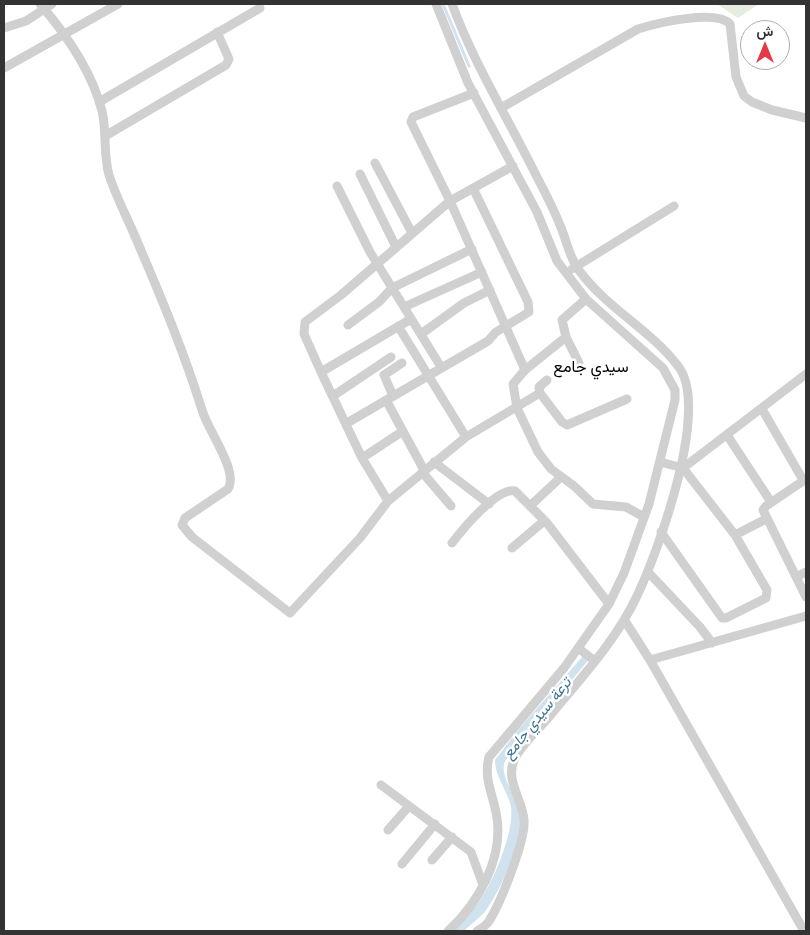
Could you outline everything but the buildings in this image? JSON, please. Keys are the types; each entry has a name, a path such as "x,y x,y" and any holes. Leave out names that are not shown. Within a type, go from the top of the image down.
{"street":[{"path":"4,68 118,4"},
{"path":"436,4 474,93 537,212 557,261 564,273 586,299 650,356 671,380 675,390 674,411 644,517 624,573 609,604 564,668 489,757 486,776 497,817 498,831 494,852 483,885 469,910 448,931"},
{"path":"452,4 501,108 537,176 576,267 595,290 666,352 681,369 688,388 690,408 682,468 648,572 625,621 515,758 512,780 524,817 523,835 499,901 486,925 477,931"},
{"path":"4,28 26,21 45,5 82,63 99,102 109,175 175,332 209,430 230,471 231,483 228,490 185,518 182,525 184,530 290,613 360,538 388,502 423,471 466,437 501,414 517,408 540,393"},
{"path":"99,102 260,8"},
{"path":"501,108 638,30 654,24 711,17 722,18 730,24 736,77 744,96 752,102 772,110 806,118"},
{"path":"105,136 226,65 229,58 228,53 217,32"},
{"path":"474,93 410,119 472,249 525,370"},
{"path":"375,164 412,233"},
{"path":"388,502 362,458 304,334 305,322 377,264 450,201 513,166"},
{"path":"360,174 396,247"},
{"path":"336,186 377,264 441,367"},
{"path":"347,423 488,341 496,332 522,318 530,309 473,188"},
{"path":"564,273 674,206"},
{"path":"348,325 379,302 392,288 472,249"},
{"path":"404,307 482,272"},
{"path":"421,334 464,303 490,290"},
{"path":"579,363 566,337 562,320 586,299"},
{"path":"322,372 411,319"},
{"path":"398,326 466,437"},
{"path":"566,337 525,370 513,384 517,408 538,452 551,470 593,504 626,507 644,517"},
{"path":"334,396 391,357"},
{"path":"402,363 384,375 390,398 403,431 423,471 451,506"},
{"path":"682,468 806,374"},
{"path":"547,380 539,387 540,393 562,422 567,425 627,399"},
{"path":"762,409 805,479 764,508 766,519 806,598"},
{"path":"362,458 403,431"},
{"path":"727,435 771,502"},
{"path":"434,462 489,504"},
{"path":"660,462 682,468 735,535 768,593 766,598 724,619 661,532"},
{"path":"530,506 561,477"},
{"path":"452,542 466,524 504,491 514,490 544,521 609,604"},
{"path":"735,535 766,519"},
{"path":"512,548 544,521"},
{"path":"648,572 700,627 712,644"},
{"path":"796,577 806,572"},
{"path":"650,660 806,616"},
{"path":"625,621 650,660 804,931"},
{"path":"578,648 594,661"},
{"path":"381,785 471,852 480,871 483,885"},
{"path":"388,830 409,806"},
{"path":"402,864 435,824"},
{"path":"432,860 452,837"}],"shaded area":[{"path":"717,4 759,4 738,18"}],"water":[{"name":"ترعة سيدي جامع","path":"583,656 591,657 505,761 504,773 519,808 519,833 515,847 498,891 484,913 464,931 452,931 470,913 482,897 495,872 506,844 511,807 497,773 495,760 517,731"}],"waterway":[{"path":"443,4 469,66"}],"district":[{"name":"سيدي جامع","path":"591,367"}]}
